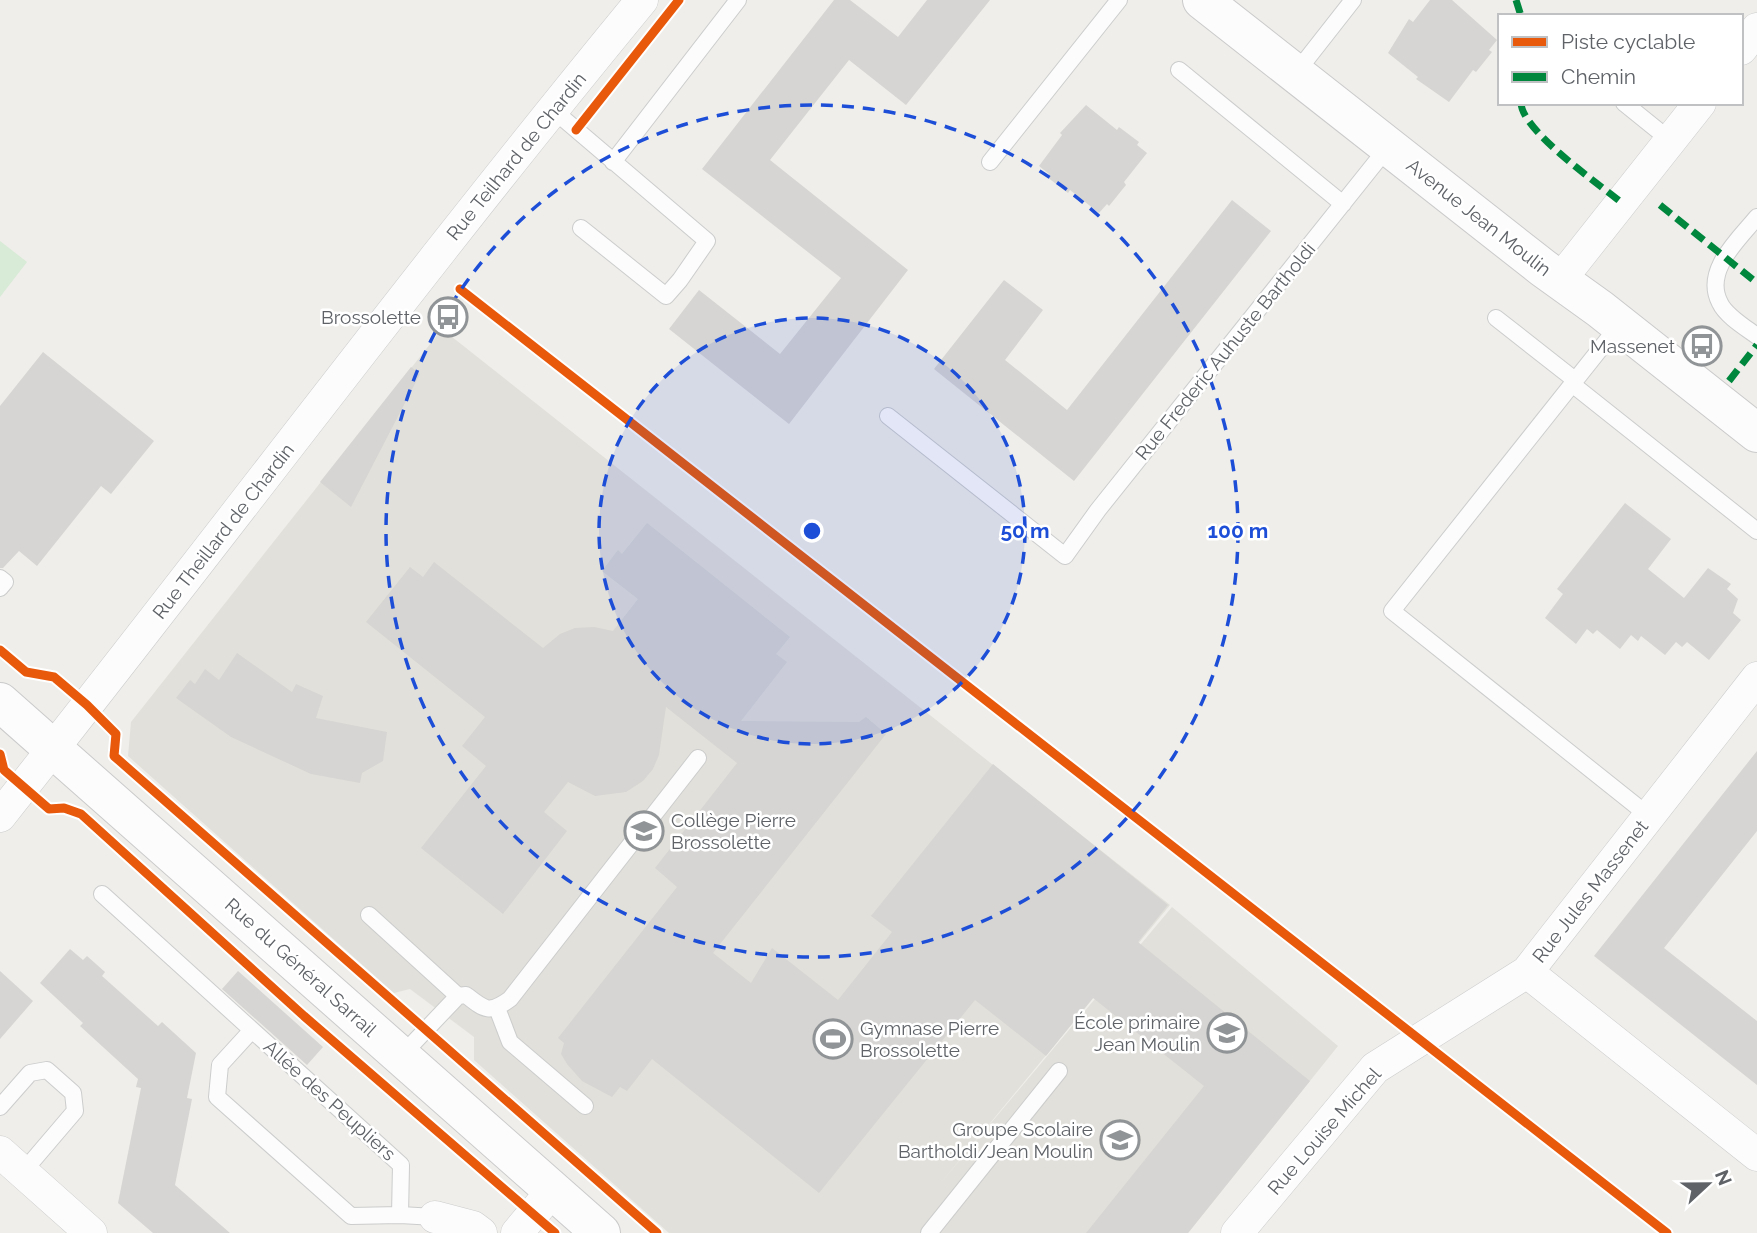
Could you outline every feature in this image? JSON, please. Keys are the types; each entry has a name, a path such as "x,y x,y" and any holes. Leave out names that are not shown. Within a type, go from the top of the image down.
{"main road":[{"name":"Avenue Jean Moulin","path":"1202,0 1757,433"},
{"name":"Rue du Général Sarrail","path":"0,702 601,1233"}],"street":[{"name":"Rue Teilhard de Chardin","path":"391,312 642,0"},
{"path":"1743,46 1757,29"},
{"path":"1560,280 1698,105"},
{"name":"Rue Theillard de Chardin","path":"0,816 391,312"},
{"name":"Rue Jules Massenet","path":"1757,678 1527,972 1757,1155"},
{"name":"Rue Louise Michel","path":"1237,1233 1375,1068 1527,972"},
{"path":"0,1152 91,1233"},
{"path":"517,1233 553,1190"},
{"name":"Allée des Peupliers","path":"435,1217 473,1227 481,1233"}],"lane":[{"path":"613,162 738,0"},
{"path":"990,162 1119,0"},
{"path":"1295,74 1353,0"},
{"path":"1179,70 1342,204"},
{"path":"1626,105 1671,141"},
{"path":"552,109 707,241 666,296 581,228"},
{"name":"Rue Frederic Auhuste Bartholdi","path":"888,416 1065,556 1098,510 1388,147"},
{"path":"1757,217 1725,257 1714,283 1720,305 1757,337"},
{"path":"1496,318 1757,531"},
{"path":"1620,324 1392,611 1648,816"},
{"path":"0,578 5,582 0,588"},
{"path":"401,1056 458,996 466,995 483,1009 497,1008 510,999 698,758"},
{"name":"Allée des Peupliers","path":"103,894 401,1165 400,1214"},
{"path":"369,915 458,996"},
{"path":"497,1008 510,1042 585,1106"},
{"name":"Allée des Peupliers","path":"253,1030 220,1065 217,1097 351,1216 400,1214 435,1217"},
{"path":"0,1107 30,1073 47,1070 73,1093 75,1111 23,1172"},
{"path":"929,1233 1059,1071"}],"shaded area":[{"name":"Collège Pierre Brossolette","path":"442,329 1170,905 939,1185 1172,907 1338,1046 1188,1233 669,1233 474,1060 474,1037 410,989 394,993 128,756 131,722"}],"green space":[{"path":"0,241 27,262 0,297"}],"building":[{"path":"834,0 850,0 898,37 927,0 990,0 906,105 849,60 770,160 908,270 789,424 669,329 699,290 780,354 841,278 702,169"},
{"path":"1430,0 1452,0 1497,40 1489,50 1492,52 1476,72 1473,70 1449,102 1416,79 1418,77 1388,53 1409,19 1413,22"},
{"path":"1086,105 1117,130 1119,127 1139,142 1137,145 1147,153 1124,182 1126,185 1109,206 1107,204 1099,213 1070,190 1068,193 1047,177 1049,174 1039,166 1062,135 1060,133"},
{"path":"1232,200 1271,231 1074,481 934,369 1004,280 1043,310 1005,360 1067,410"},
{"path":"43,352 154,441 111,494 101,486 37,566 19,551 0,568 0,406"},
{"path":"411,367 420,374 351,507 320,482"},
{"path":"1625,503 1671,539 1648,569 1684,598 1708,568 1731,584 1727,589 1738,599 1733,613 1741,620 1709,660 1687,642 1682,647 1676,642 1665,655 1641,636 1638,641 1631,635 1620,649 1597,630 1593,634 1587,629 1576,644 1545,618 1563,594 1557,589"},
{"path":"647,523 790,637 776,654 787,662 741,721 859,722 866,717 886,734 713,953 751,983 772,948 838,1000 892,932 871,916 993,764 1168,905 1138,942 1310,1081 1188,1233 1086,1233 1204,1086 1093,998 1046,1056 975,1000 819,1193 652,1059 627,1091 620,1087 612,1097 582,1081 567,1064 561,1054 564,1043 558,1038 677,887 655,868 737,763 666,707 659,755 653,769 643,781 626,792 595,796 568,782 544,812 567,831 503,914 421,848 486,766 462,746 485,717 366,622 410,567 423,577 434,562 543,648 560,634 575,628 594,627 613,631 638,599 602,571 618,550 622,554"},
{"path":"237,653 292,692 296,684 323,696 316,718 387,732 383,761 362,773 360,783 311,774 231,737 176,698 190,680 195,684 205,669 219,680"},
{"path":"1757,751 1757,831 1664,948 1757,1021 1757,1085 1594,956"},
{"path":"70,949 83,960 87,956 105,972 102,976 158,1026 162,1022 196,1053 187,1098 192,1099 175,1185 230,1233 153,1233 118,1203 141,1088 136,1087 138,1079 80,1026 83,1023 40,983"},
{"path":"0,971 33,1001 0,1039"},
{"path":"238,971 323,1047 307,1065 222,989"}],"marked path":[{"path":"1516,0 1520,14"},
{"path":"1522,105 1525,115 1547,142 1622,203"},
{"path":"1660,205 1757,283"},
{"path":"1729,381 1757,345"}],"cycle path":[{"path":"576,130 679,0"},
{"path":"460,289 1667,1233"},
{"path":"0,650 26,672 54,677 87,705 116,734 114,756 657,1233"},
{"path":"0,754 4,770 49,809 64,808 81,814 304,1016 555,1233"}],"place":[{"name":"Brossolette","path":"448,317"},
{"name":"Massenet","path":"1702,346"},
{"name":"Collège Pierre Brossolette","path":"644,831"},
{"name":"École primaire Jean Moulin","path":"1227,1033"},
{"name":"Gymnase Pierre Brossolette","path":"833,1039"},
{"name":"Groupe Scolaire Bartholdi/Jean Moulin","path":"1120,1140"}]}
